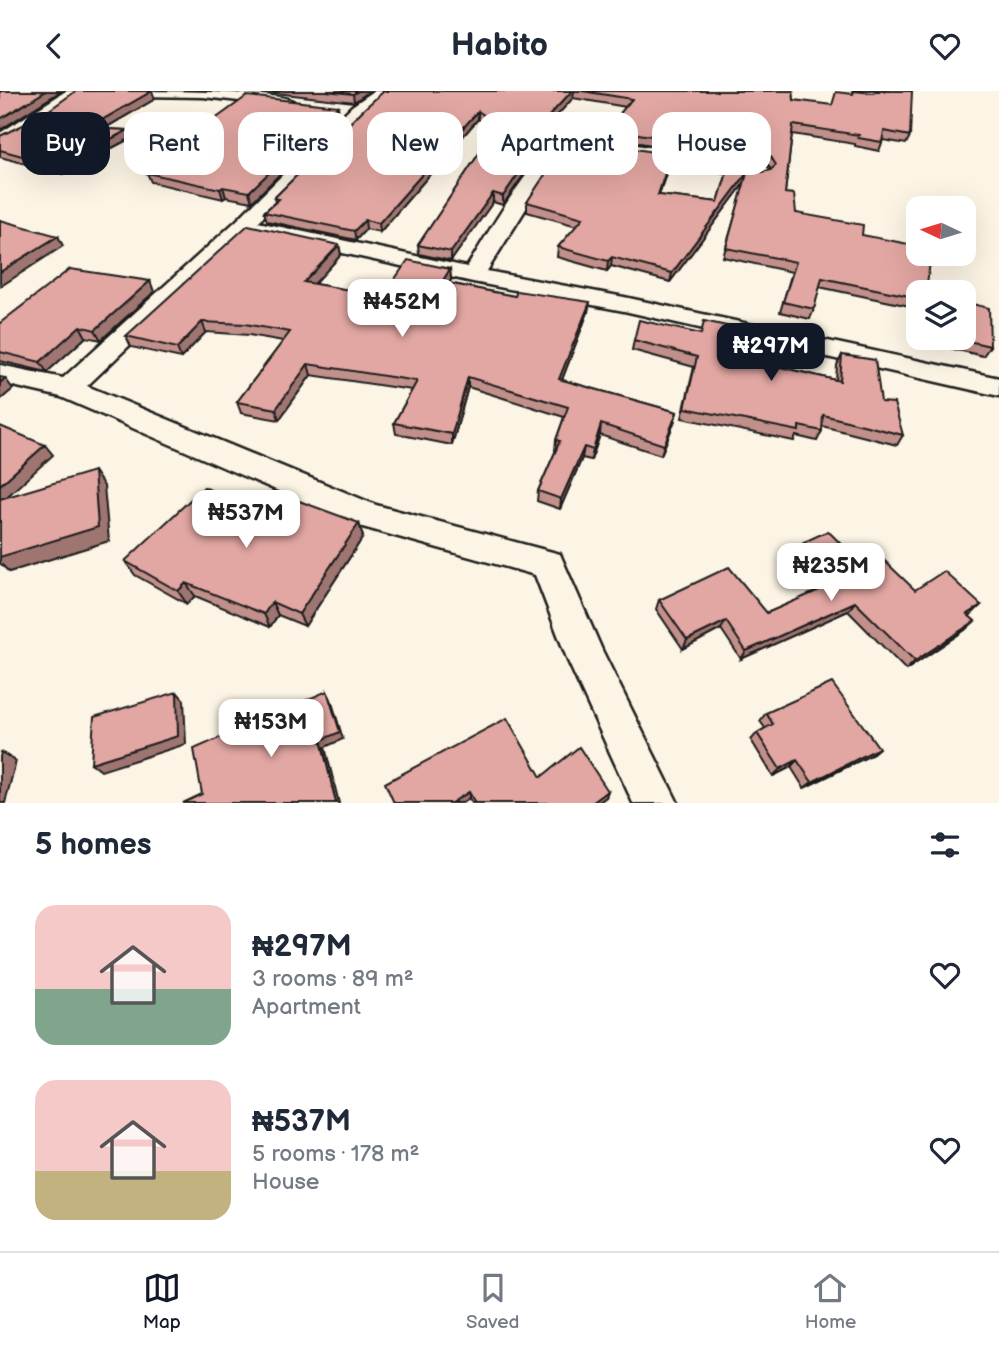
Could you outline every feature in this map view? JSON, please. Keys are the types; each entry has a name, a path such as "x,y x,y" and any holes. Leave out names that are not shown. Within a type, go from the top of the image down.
{"street":[{"path":"0,140 36,120 77,91"},
{"path":"136,91 203,92 307,104"},
{"path":"68,389 243,225 358,110 384,91"},
{"path":"862,91 882,93"},
{"path":"332,107 358,110"},
{"path":"473,275 548,158 572,139 652,153"},
{"path":"243,225 473,275 624,304 999,387"},
{"path":"0,374 68,389 370,517 548,564 587,661 656,803"}],"building":[{"path":"0,91 46,91 0,119"},
{"path":"76,91 152,91 110,115 110,112 46,112"},
{"path":"326,91 358,91 353,94"},
{"path":"384,91 572,91 553,112 478,111 463,128 463,112 367,112 367,175 421,175 379,223 365,220 354,231 264,212 279,199 274,198 297,175 353,175 353,120"},
{"path":"582,91 793,91 794,100 832,105 836,92 853,94 854,91 912,91 910,136 884,131 882,142 858,138 859,135 793,125 785,193 794,194 796,213 863,225 862,235 906,243 906,266 929,266 928,280 906,280 906,295 822,278 814,309 783,302 796,262 726,248 746,175 771,175 771,170 776,165 771,157 771,112 652,112 652,136 638,134 638,112 621,112 632,99"},
{"path":"247,96 338,106 332,112 238,112 238,175 267,175 249,192 223,187 220,189 156,175 224,175 224,113"},
{"path":"21,126 21,156 0,150 0,136"},
{"path":"110,129 124,130 110,139"},
{"path":"638,149 652,152 652,175 664,175 658,195 718,202 726,175 746,175 672,273 612,257 608,261 558,247 583,218 527,202 545,175 638,175"},
{"path":"477,156 477,175 517,175 503,196 493,193 451,252 418,245"},
{"path":"0,220 58,236 0,272"},
{"path":"248,225 339,245 304,282 383,296 408,260 450,269 442,282 515,296 517,291 590,302 559,379 677,412 664,445 601,424 593,450 584,447 561,499 538,491 560,441 556,440 568,407 468,377 452,434 394,423 417,381 308,364 276,409 237,402 290,332 245,324 202,322 177,348 126,336"},
{"path":"70,269 150,281 95,330 80,326 40,362 0,352 0,323"},
{"path":"976,305 989,308 990,346 976,343"},
{"path":"639,320 701,334 704,321 754,332 750,360 840,381 842,355 875,360 881,402 894,403 903,435 823,415 822,431 799,426 799,431 685,408 697,357 634,340"},
{"path":"0,426 45,445 0,485"},
{"path":"94,471 98,527 0,557 0,499"},
{"path":"204,487 263,516 280,494 359,523 299,614 272,602 264,614 186,583 178,591 125,561"},
{"path":"828,531 852,555 869,546 915,590 944,571 981,605 967,614 975,621 915,661 855,602 746,651 726,621 687,640 659,600 729,567 767,613 840,581 804,542"},
{"path":"832,683 879,748 812,782 797,760 780,769 757,733 773,724 766,713"},
{"path":"327,691 340,732 321,740 336,803 183,803 202,794 194,749"},
{"path":"177,692 178,736 91,763 94,717"},
{"path":"507,718 541,777 579,747 608,791 592,803 475,803 469,792 451,803 394,803 385,783"}]}
